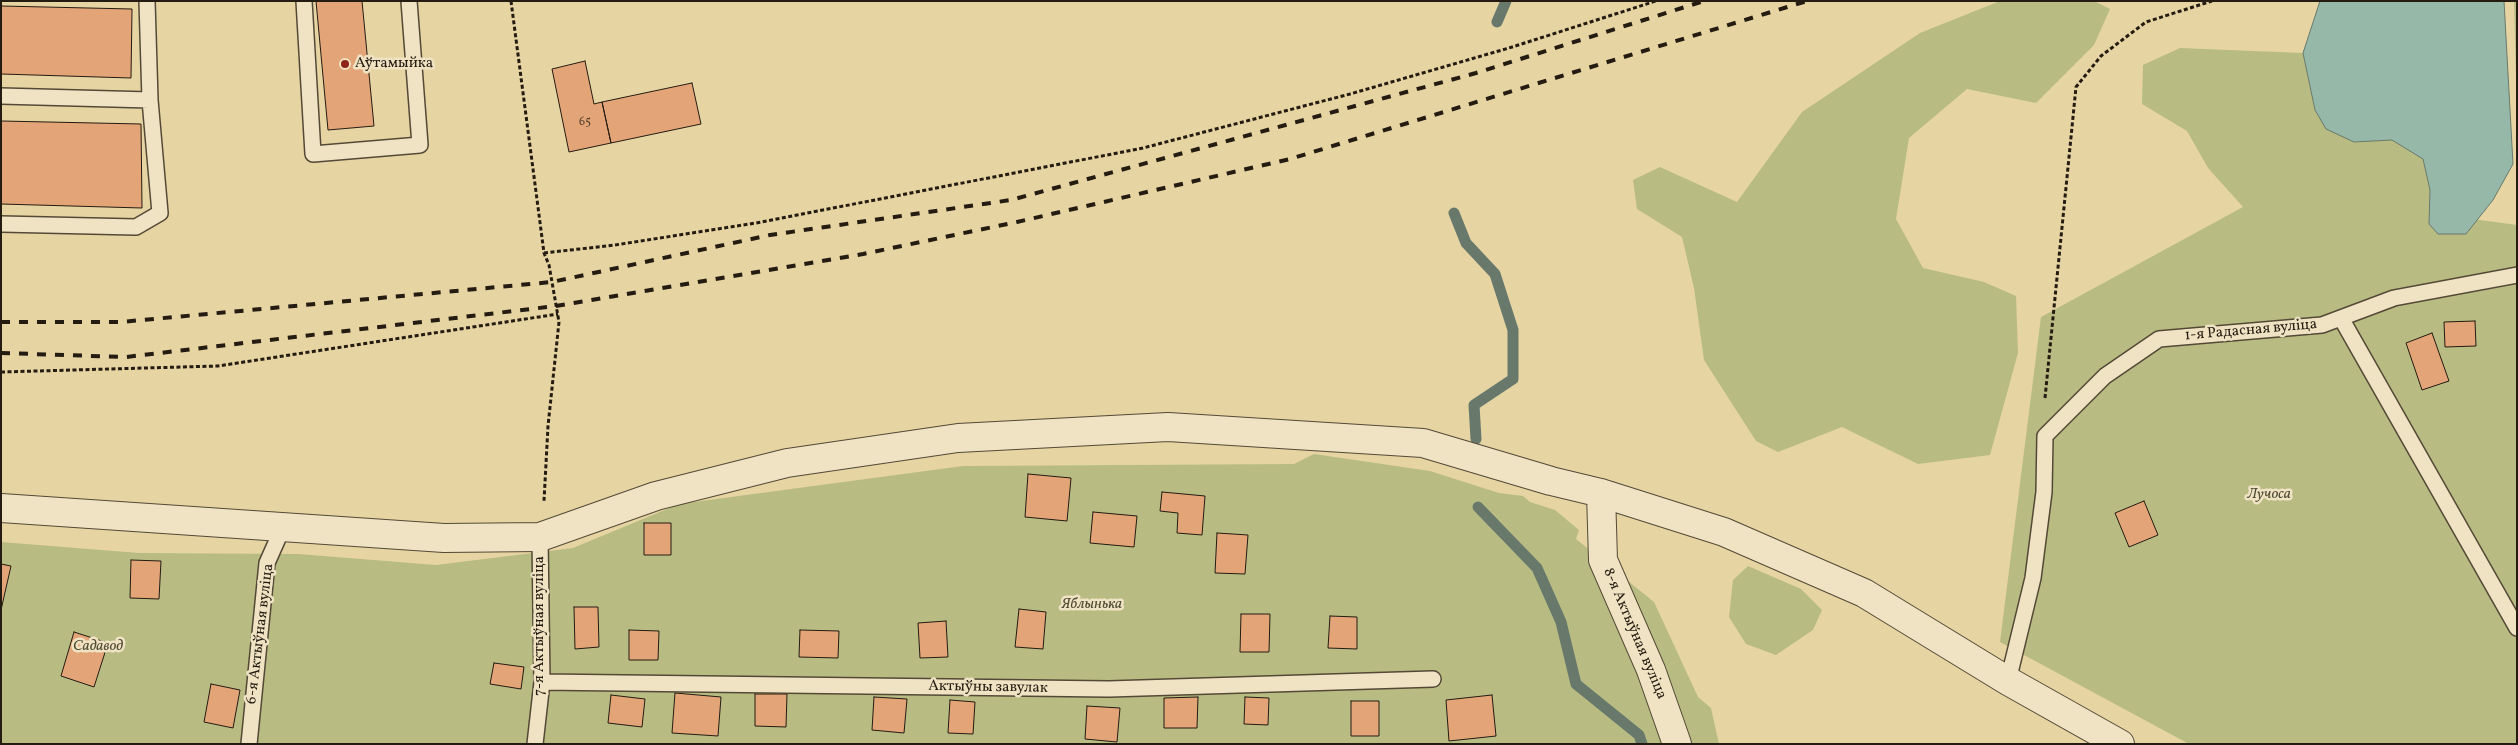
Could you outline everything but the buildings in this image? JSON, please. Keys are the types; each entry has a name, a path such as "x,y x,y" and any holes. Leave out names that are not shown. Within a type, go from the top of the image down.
{"street":[{"path":"1,508 444,538 540,537 656,496 788,463 958,438 1168,427 1423,443 1551,481 1601,493 1724,532 1864,593 2008,681 2120,744"},
{"name":"8-я Актыўная вуліца","path":"1601,493 1603,560 1651,670 1677,744"}],"lane":[{"path":"1,224 136,227 160,213 150,100 147,1"},
{"path":"304,1 314,154 420,145 409,1"},
{"path":"1,96 150,100"},
{"name":"1-я Радасная вуліца","path":"2045,436 2105,376 2159,339 2322,325 2394,298 2517,275"},
{"path":"2341,318 2517,628"},
{"path":"2008,681 2034,578 2044,492 2045,436"},
{"name":"6-я Актыўная вуліца","path":"249,744 267,563 283,527"},
{"name":"7-я Актыўная вуліца","path":"535,744 542,682 540,537"},
{"name":"Актыўны завулак","path":"542,682 1109,689 1433,679"}],"path":[{"path":"511,1 544,253 549,265 558,314 555,373 548,426 546,483 540,537"},
{"path":"544,253 616,246 756,223 1143,148 1350,94 1509,48 1656,1"},
{"path":"2045,436 2045,397 2076,87 2101,56 2146,22 2212,1"},
{"path":"1,372 218,366 558,314"}],"green space":[{"path":"2000,1 2094,1 2110,9 2094,45 2036,103 1967,89 1909,138 1896,219 1923,268 1984,282 2016,296 2018,353 1990,455 1918,464 1842,427 1778,452 1756,441 1704,360 1694,288 1682,237 1637,209 1633,180 1660,167 1737,202 1802,112 1920,33"},
{"path":"2514,1 2517,1 2517,117"},
{"name":"Лучоса","path":"2180,48 2303,53 2315,110 2354,142 2392,140 2424,159 2430,190 2429,213 2517,225 2517,744 2189,744 2000,642 2041,317 2243,207 2208,168 2187,131 2142,104 2143,65"},
{"name":"Яблынька","path":"1314,454 1430,471 1499,493 1523,496 1530,502 1555,510 1579,530 1576,539 1654,602 1698,697 1711,708 1719,744 1,744 1,542 139,553 298,554 436,565 573,548 679,504 963,466 1294,464"},
{"path":"1748,566 1801,589 1822,610 1813,630 1776,655 1746,644 1729,617 1733,580"}],"shaded area":[{"path":"2320,1 2504,1 2513,164 2493,200 2466,234 2438,234 2429,224 2430,190 2423,159 2392,140 2354,142 2326,129 2315,110 2303,53"}],"waterway":[{"path":"1497,22 1506,1"},
{"path":"1454,213 1466,243 1495,274 1513,330 1513,379 1474,405 1476,439"},
{"path":"1478,507 1537,568 1561,622 1576,684 1639,735 1642,744"}],"railway":[{"path":"1,322 121,322 552,282 770,235 1011,200 1476,73 1704,1"},
{"path":"1,353 126,357 556,306 863,254 1017,222 1290,159 1807,1"}],"place":[{"name":"Аўтамыйка","path":"345,64"}],"park label":[{"name":"Садавод","path":"98,647"}]}
